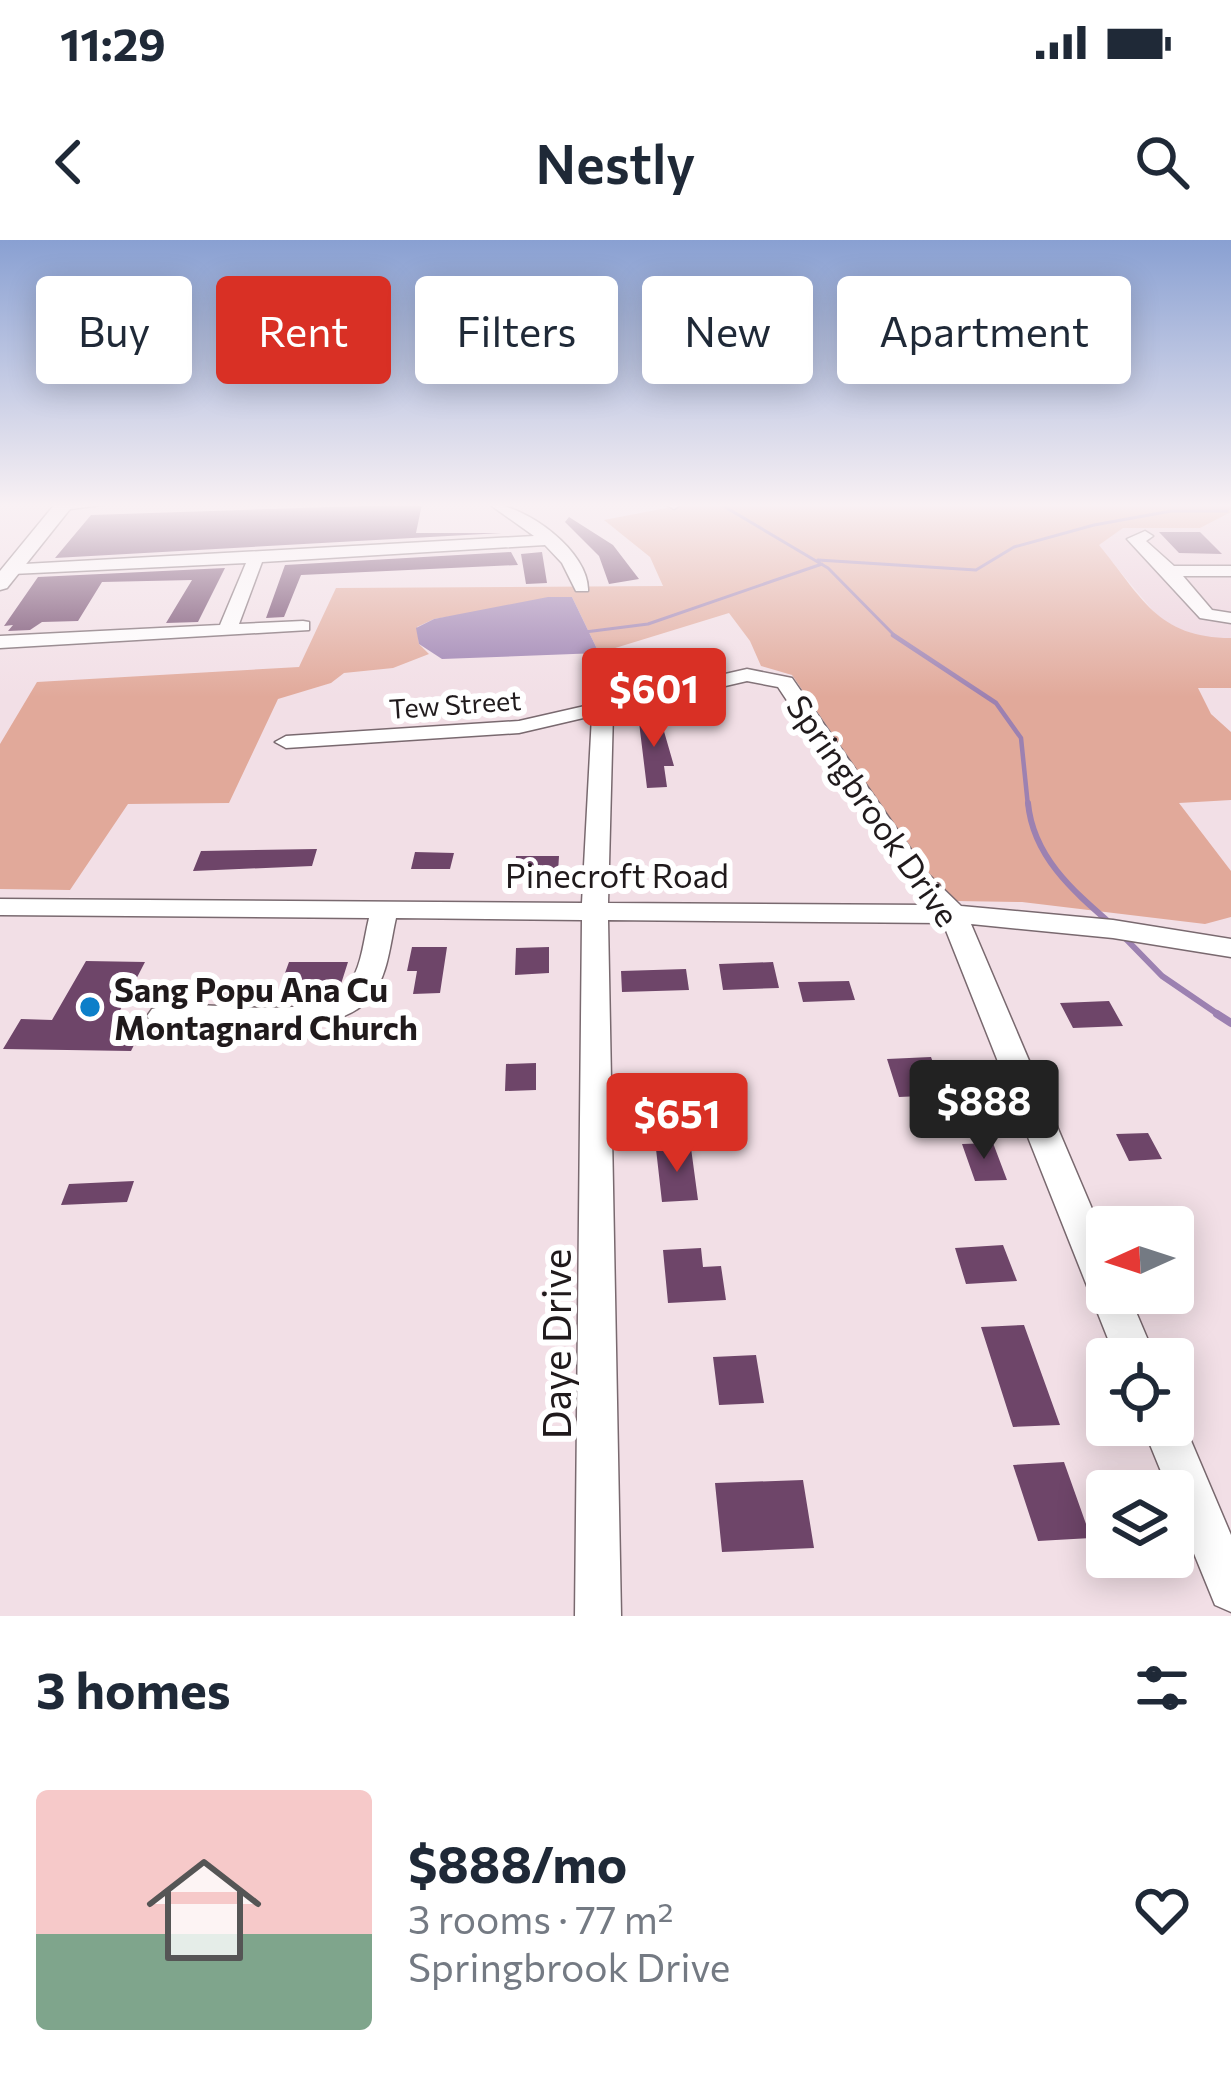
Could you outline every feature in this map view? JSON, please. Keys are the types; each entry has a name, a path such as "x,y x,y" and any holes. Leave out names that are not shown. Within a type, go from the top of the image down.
{"street":[{"path":"6,577 122,568"},
{"path":"228,628 252,568"},
{"path":"575,568 581,587"},
{"path":"1167,568 1206,614 1231,618"},
{"path":"1170,571 1231,571"},
{"path":"0,642 303,626"},
{"name":"Tew Street","path":"286,742 519,728 716,681 766,676"},
{"name":"Springbrook Drive","path":"766,676 784,682 919,880 953,914 1086,1237"},
{"name":"Daye Drive","path":"598,1616 595,910 603,711"},
{"name":"Pinecroft Road","path":"0,907 953,914 1113,929 1231,948"},
{"path":"162,1016 333,1011 348,1004 361,990 385,909"},
{"path":"1172,1446 1231,1589"}],"shaded area":[{"path":"655,568 1117,568 1168,622 1185,631 1231,638 1231,688 1198,688 1211,714 1231,732 1231,800 1179,803 1231,871 1231,917 1205,924 1022,902 956,901 933,880 792,675 761,666 729,613 599,653 572,597 434,619 417,627 419,644 429,654 393,668 344,673 331,683 278,699 229,803 128,804 70,890 0,889 0,744 37,682 299,667 336,588 663,586"},
{"path":"1117,568 1231,568 1231,638 1208,638 1165,625"},
{"path":"548,597 572,597 599,653 442,659 419,644 416,628 434,619"}],"building":[{"path":"225,568 198,622 166,623 192,580 102,582 78,621 42,622 30,630 8,631 13,625 4,626 38,577"},
{"path":"284,568 448,568 301,575 284,617 266,618"},
{"path":"523,568 545,568 547,583 526,584"},
{"path":"603,568 631,568 639,579 609,584"},
{"path":"638,714 659,714 674,766 664,766 667,787 647,788"},
{"path":"317,849 312,866 193,871 201,851"},
{"path":"415,852 454,853 450,869 411,869"},
{"path":"516,856 559,856 558,872 515,873"},
{"path":"412,947 447,947 440,993 413,994 417,971 407,971"},
{"path":"549,947 549,973 515,975 516,948"},
{"path":"86,961 145,962 114,1022 145,1023 131,1051 3,1049 21,1019 52,1020"},
{"path":"289,962 348,962 341,984 281,984"},
{"path":"773,962 779,988 723,990 719,964"},
{"path":"686,969 689,990 622,992 621,971"},
{"path":"849,981 855,1000 803,1002 798,982"},
{"path":"1109,1001 1123,1026 1073,1028 1060,1003"},
{"path":"931,1057 945,1095 899,1097 887,1059"},
{"path":"536,1063 536,1090 505,1091 506,1064"},
{"path":"1148,1133 1162,1159 1129,1161 1116,1134"},
{"path":"993,1143 1007,1180 975,1181 962,1144"},
{"path":"691,1148 698,1200 662,1202 656,1149"},
{"path":"134,1181 127,1202 61,1205 69,1184"},
{"path":"1003,1245 1017,1281 966,1284 955,1248"},
{"path":"701,1248 703,1267 721,1266 726,1300 668,1303 663,1250"},
{"path":"1024,1325 1060,1425 1013,1427 981,1327"},
{"path":"756,1355 764,1403 719,1405 713,1357"},
{"path":"1064,1462 1086,1524 1086,1538 1038,1541 1013,1465"},
{"path":"803,1480 814,1548 722,1552 715,1483"}],"waterway":[{"path":"585,632 648,624 810,568"},
{"path":"828,568 896,637"},
{"path":"948,568 979,568"},
{"path":"896,637 996,703 1021,738 1028,806"},
{"path":"1028,803 1046,856 1110,923"},
{"path":"1124,937 1162,976 1222,1017"},
{"path":"1217,1014 1231,1023"}],"place":[{"name":"Sang Popu Ana Cu Montagnard Church","path":"90,1007"}]}
